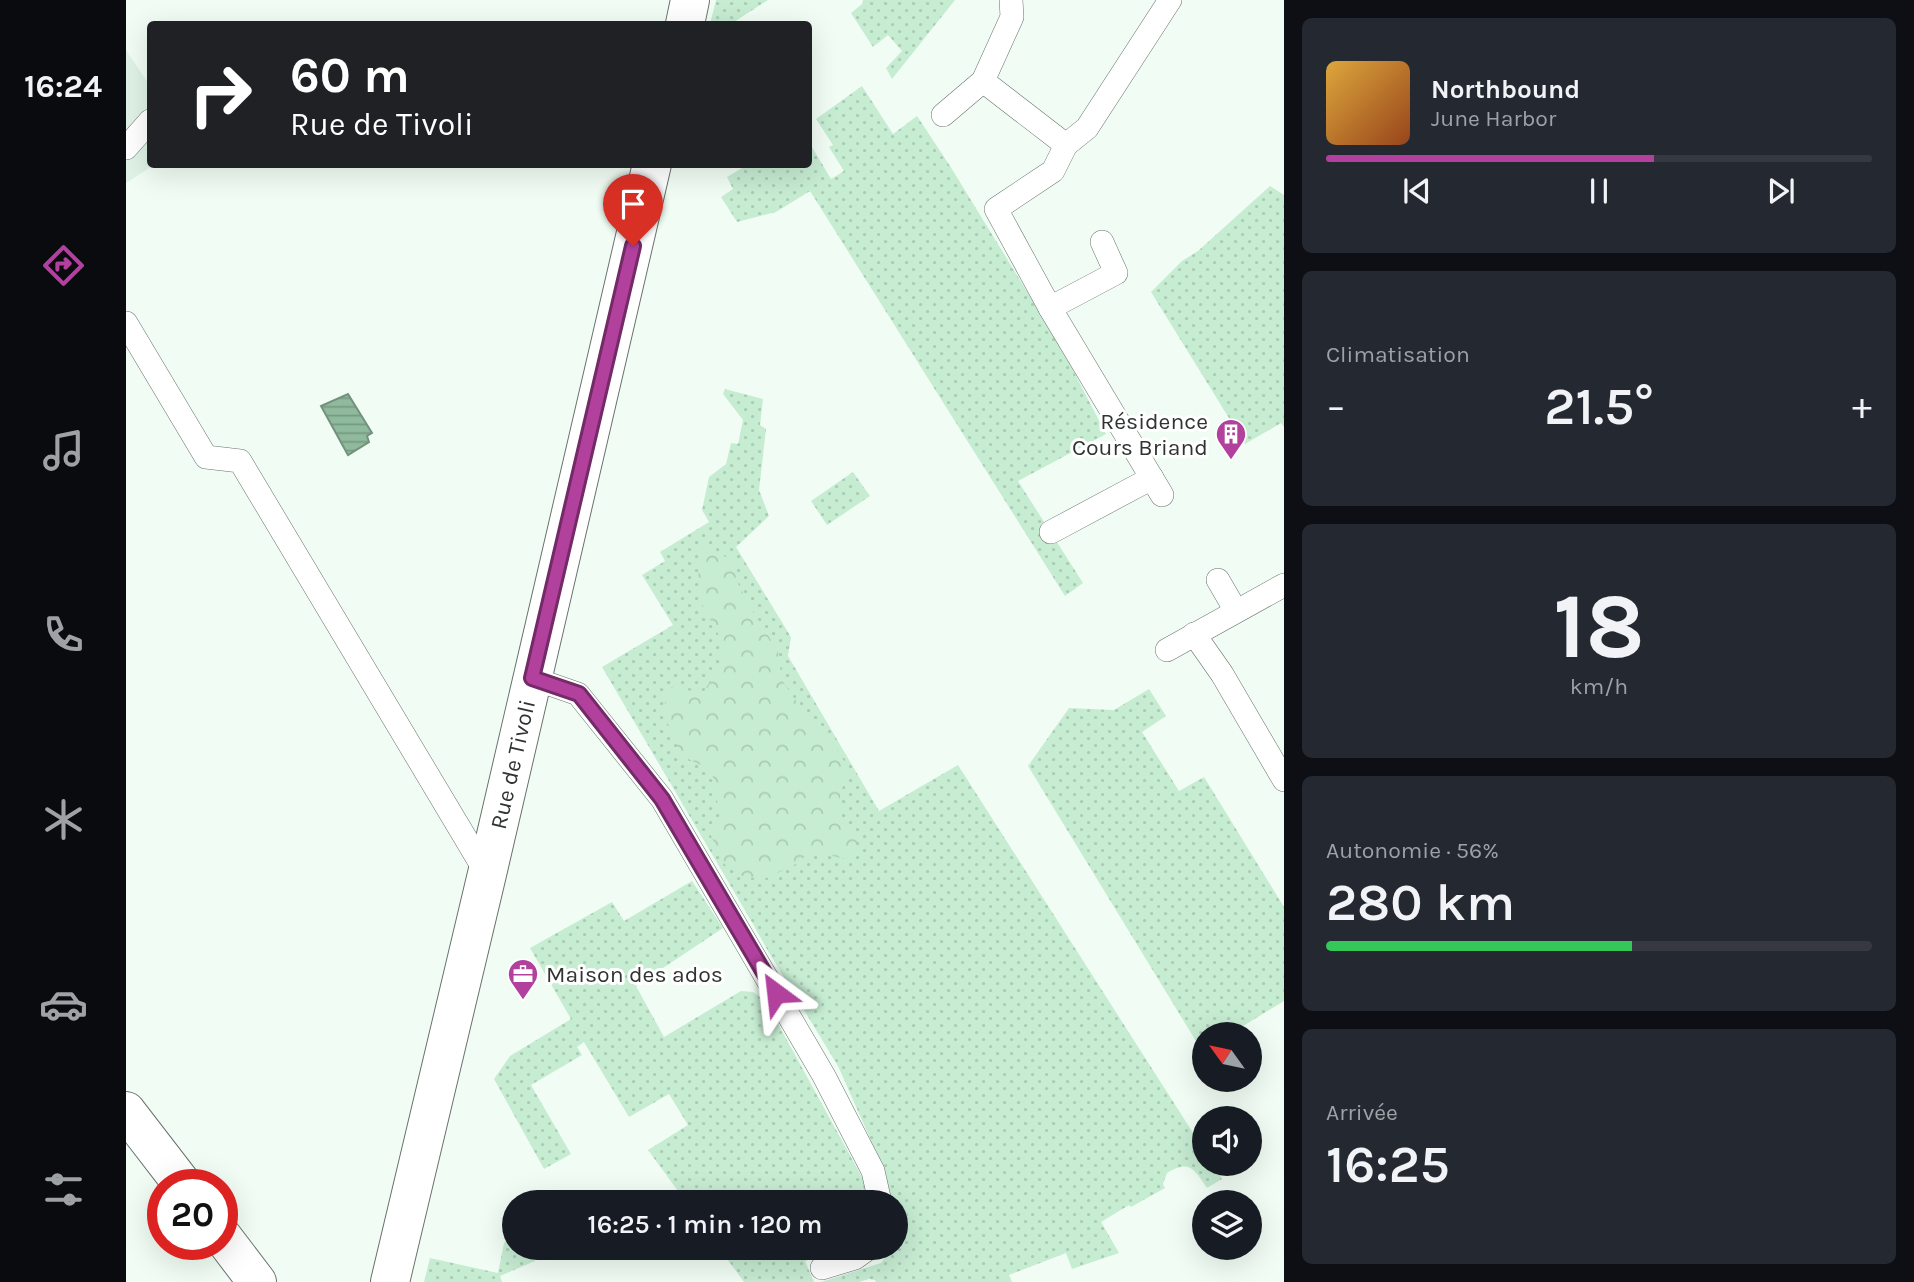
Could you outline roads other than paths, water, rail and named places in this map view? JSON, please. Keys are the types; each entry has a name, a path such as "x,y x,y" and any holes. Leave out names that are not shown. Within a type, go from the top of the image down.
{"street":[{"path":"686,21 690,0"},
{"name":"Rue de Tivoli","path":"390,1282 651,168"},
{"path":"126,1111 171,1169"},
{"path":"238,1258 257,1282"}],"lane":[{"path":"943,115 982,81 1012,17 1011,0"},
{"path":"1051,532 1157,486 1050,308 996,209 1053,171 1066,145 1087,128 1170,0"},
{"path":"982,81 1066,145"},
{"path":"126,148 147,124"},
{"path":"1050,308 1116,273 1102,242"},
{"path":"126,323 205,457 240,461 487,874"},
{"path":"1218,580 1236,611"},
{"path":"1167,650 1284,585"},
{"path":"1194,634 1222,674 1284,780"},
{"path":"532,678 579,694 662,799 824,1076 873,1171 877,1190"},
{"path":"822,1268 848,1260"}],"place":[{"name":"Résidence Cours Briand","path":"1231,461"},
{"name":"Maison des ados","path":"523,1001"}]}
